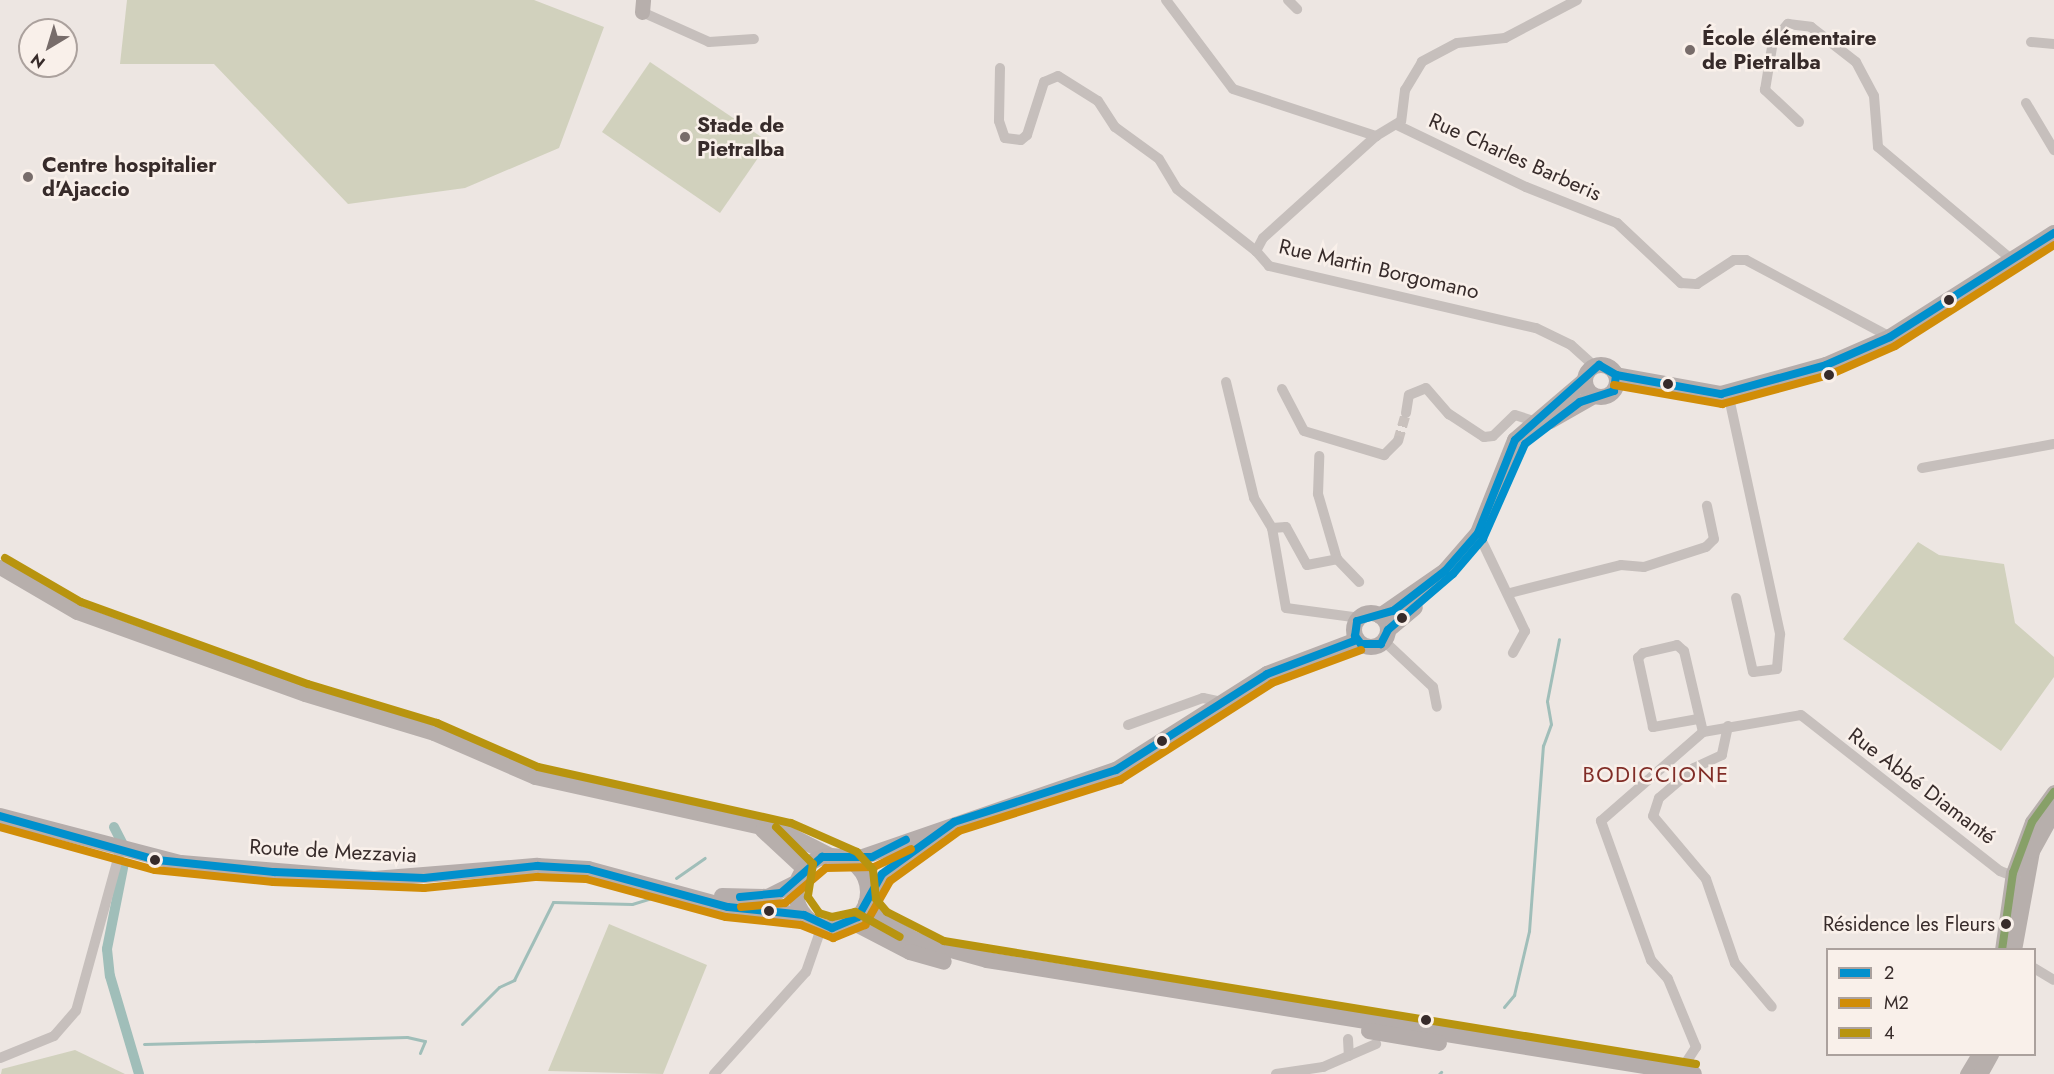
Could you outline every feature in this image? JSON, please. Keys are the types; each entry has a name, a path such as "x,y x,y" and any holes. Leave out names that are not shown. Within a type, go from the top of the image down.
{"main road":[{"path":"1481,536 1506,455 1534,421 1584,381 1594,366 1609,367 1616,375 1728,393 1826,366 1890,337 2054,233"},
{"path":"851,861 954,822 1116,770 1267,674 1357,640 1371,647 1384,629 1481,536 1525,444 1558,415 1594,396 1610,395 1616,375"},
{"path":"1584,381 1594,396"},
{"path":"0,567 77,612 305,694 434,733 535,777 788,833 832,856 851,861 864,875 867,897 880,920 915,940 987,960 1690,1068"},
{"path":"1357,640 1355,626 1360,618 1384,629"},
{"path":"2007,948 2018,878 2032,822 2054,792"},
{"path":"2018,878 2041,829 2054,811"},
{"name":"Route de Mezzavia","path":"0,816 120,851 181,863 374,879 537,866 588,869 668,888 728,907 804,915"},
{"path":"852,922 867,897 954,822"},
{"path":"757,826 790,850 801,875 797,899 804,915 822,927 852,922 910,952 1002,973 1636,1074"},
{"path":"801,875 832,856"},
{"name":"Route de Mezzavia","path":"668,888 768,897 801,875"},
{"path":"1967,1074 1977,1056"},
{"path":"1980,1074 1990,1056"}],"street":[{"path":"1166,0 1233,89 1376,136"},
{"path":"1288,0 1297,9"},
{"path":"1397,125 1412,75 1439,49 1505,38 1577,0"},
{"path":"642,6 709,42 754,39"},
{"path":"1799,122 1765,90 1773,41 1788,24 1811,27 1856,62 1874,96 1878,147 2012,260"},
{"path":"2031,42 2054,44"},
{"path":"1000,68 999,121 1005,138 1021,140 1027,135 1044,82 1058,76 1098,100 1115,127 1159,159 1176,189 1256,251"},
{"path":"2026,104 2054,150"},
{"name":"Rue Martin Borgomano","path":"1397,125 1376,136 1263,238 1256,251 1269,266 1396,291 1536,328 1571,345 1594,366"},
{"name":"Rue Charles Barberis","path":"1397,125 1526,187 1617,223 1682,282 1697,284 1734,260 1746,260 1890,337"},
{"path":"1226,382 1254,498 1272,528 1286,608 1360,618"},
{"path":"1406,412 1409,395 1426,388 1449,414 1484,437 1493,436 1515,415 1534,421"},
{"path":"1282,389 1305,431 1384,454 1398,441"},
{"path":"1728,393 1780,634 1777,669 1753,672 1736,598"},
{"path":"1922,468 2054,444"},
{"path":"1319,456 1318,494 1337,559 1359,582"},
{"path":"1510,593 1621,565 1644,567 1707,547 1714,539 1707,506"},
{"path":"1272,528 1286,527 1307,565 1337,559"},
{"path":"1481,536 1510,593 1525,631 1513,653"},
{"path":"1384,629 1433,687 1437,707"},
{"path":"1698,719 1653,728 1638,658 1643,653 1677,645 1684,651 1698,719 1703,732"},
{"path":"1128,725 1203,698 1222,702"},
{"name":"Rue Abbé Diamanté","path":"1728,726 1801,715 2018,878"},
{"path":"1690,1068 1696,1047 1668,979 1651,960 1601,821 1703,732 1728,726 1727,746 1716,762 1694,768 1659,798 1653,816 1706,879 1735,963 1772,1006"},
{"path":"0,1058 54,1036 76,1011 120,851"},
{"path":"714,1074 806,972 822,927"},
{"path":"2036,969 2054,980"},
{"path":"1348,1039 1349,1056"},
{"path":"1276,1074 1323,1067 1376,1044"}],"green space":[{"path":"127,0 534,0 604,27 559,148 465,188 348,204 214,64 120,64"},
{"name":"Stade de Pietralba","path":"650,62 769,142 720,213 602,132"},
{"path":"1918,542 1939,555 2004,564 2015,623 2054,657 2054,677 2001,751 1843,639"},
{"path":"609,924 707,965 663,1074 548,1071"},
{"path":"75,1050 125,1074 1,1074 2,1069"}],"waterway":[{"path":"1504,1007 1514,995 1529,931 1543,746 1551,724 1547,701 1559,639"},
{"path":"114,827 122,843"},
{"path":"676,878 705,858"},
{"path":"124,863 107,949 110,976 139,1074"},
{"path":"462,1024 499,987 514,980 553,902 632,904 658,896"},
{"path":"144,1044 407,1037 425,1041 420,1053"}],"tunnel":[{"path":"1398,441 1406,413"}],"transit line":[{"name":"2","path":"1616,375 1721,394 1826,365 1890,337 2054,233"},
{"name":"M2","path":"1614,385 1722,404 1829,375 1895,346 2054,245"},
{"name":"2","path":"1599,365 1616,375 1614,391 1580,402 1525,444 1483,539 1453,574 1388,630 1381,644 1361,644 1355,636 1357,621 1393,611 1445,571 1478,533 1515,440 1599,365"},
{"name":"4","path":"5,558 81,602 308,684 437,723 538,767 791,823 857,852 873,870 876,899 887,912 944,941 1696,1064"},
{"name":"2","path":"0,816 157,860 274,872 424,878 537,866 588,869 728,907 804,915 832,928 858,917 882,874 954,822 1116,770 1267,674 1357,640"},
{"name":"M2","path":"0,827 155,870 273,882 424,888 537,877 586,879 726,917 801,925 833,938 865,925 890,881 959,831 1120,780 1272,683 1361,650"},
{"path":"2002,948 2013,873 2032,822 2054,792"},
{"name":"4","path":"776,827 813,864 808,897 819,913 832,917 855,912 900,937"},
{"name":"2","path":"740,897 781,893 822,857 872,857 906,840"},
{"name":"M2","path":"741,907 785,903 826,868 874,867 911,849"}],"place":[{"name":"École élémentaire de Pietralba","path":"1690,50"},
{"name":"Stade de Pietralba","path":"685,137"},
{"name":"Centre hospitalier d'Ajaccio","path":"28,177"},
{"name":"Résidence les Fleurs","path":"2006,924"}],"district":[{"name":"BODICCIONE","path":"1656,775"}]}
